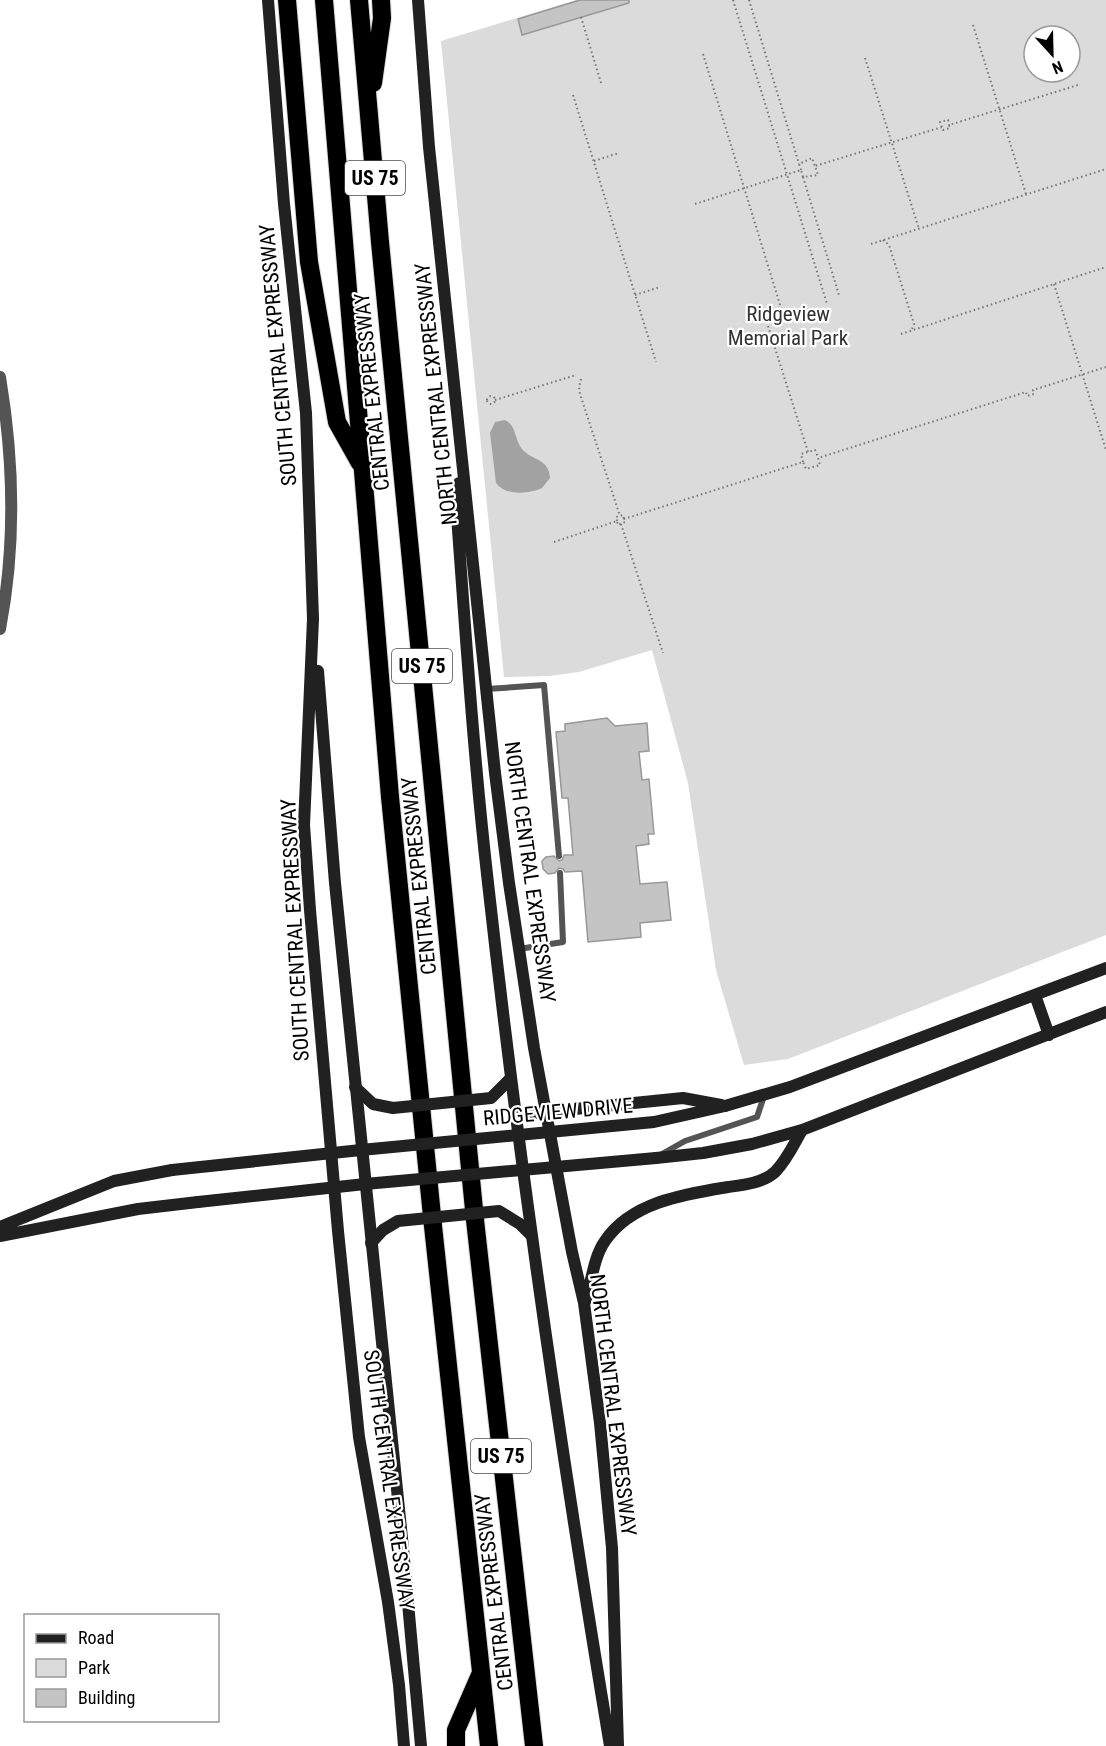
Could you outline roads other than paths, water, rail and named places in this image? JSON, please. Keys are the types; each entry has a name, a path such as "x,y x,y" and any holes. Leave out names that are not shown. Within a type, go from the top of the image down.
{"highway":[{"path":"287,0 311,273 337,422 363,469"},
{"name":"CENTRAL EXPRESSWAY","path":"324,0 392,820 489,1746"},
{"name":"CENTRAL EXPRESSWAY","path":"359,0 474,1208 535,1746"},
{"path":"369,115 382,18 381,0"},
{"path":"456,1746 456,1730 481,1673"}],"main road":[{"name":"SOUTH CENTRAL EXPRESSWAY","path":"268,0 284,204 306,413 314,619 304,825 312,944 359,1437 388,1602 404,1746"},
{"name":"NORTH CENTRAL EXPRESSWAY","path":"418,0 428,137 509,883 534,1048 572,1252 584,1303 600,1423 612,1548 618,1746"},
{"path":"461,449 457,516 472,722 510,1079 531,1234 610,1746"},
{"path":"314,619 335,883 421,1746"},
{"name":"RIDGEVIEW DRIVE","path":"0,1227 114,1181 172,1170 654,1122 725,1106 812,1080 1106,968"},
{"path":"1035,995 1049,1035"},
{"path":"0,1236 138,1209 365,1184 656,1158 703,1153 752,1144 802,1130 1106,1012"},
{"path":"355,1087 373,1104 393,1108 491,1098 510,1079"},
{"path":"516,1114 683,1098 725,1106"},
{"path":"584,1303 595,1263 604,1241 621,1224 642,1209 703,1191 752,1183 774,1173 788,1156 802,1130"},
{"path":"371,1243 383,1230 398,1221 499,1210 531,1234"}],"street":[{"path":"0,377 10,459 11,523 8,583 0,629"}],"lane":[{"path":"487,689 544,685 559,856"},
{"path":"519,949 563,942 560,873"},
{"path":"656,1158 685,1141 757,1117 764,1095"}],"park label":[{"name":"Ridgeview Memorial Park","path":"788,326"}]}
